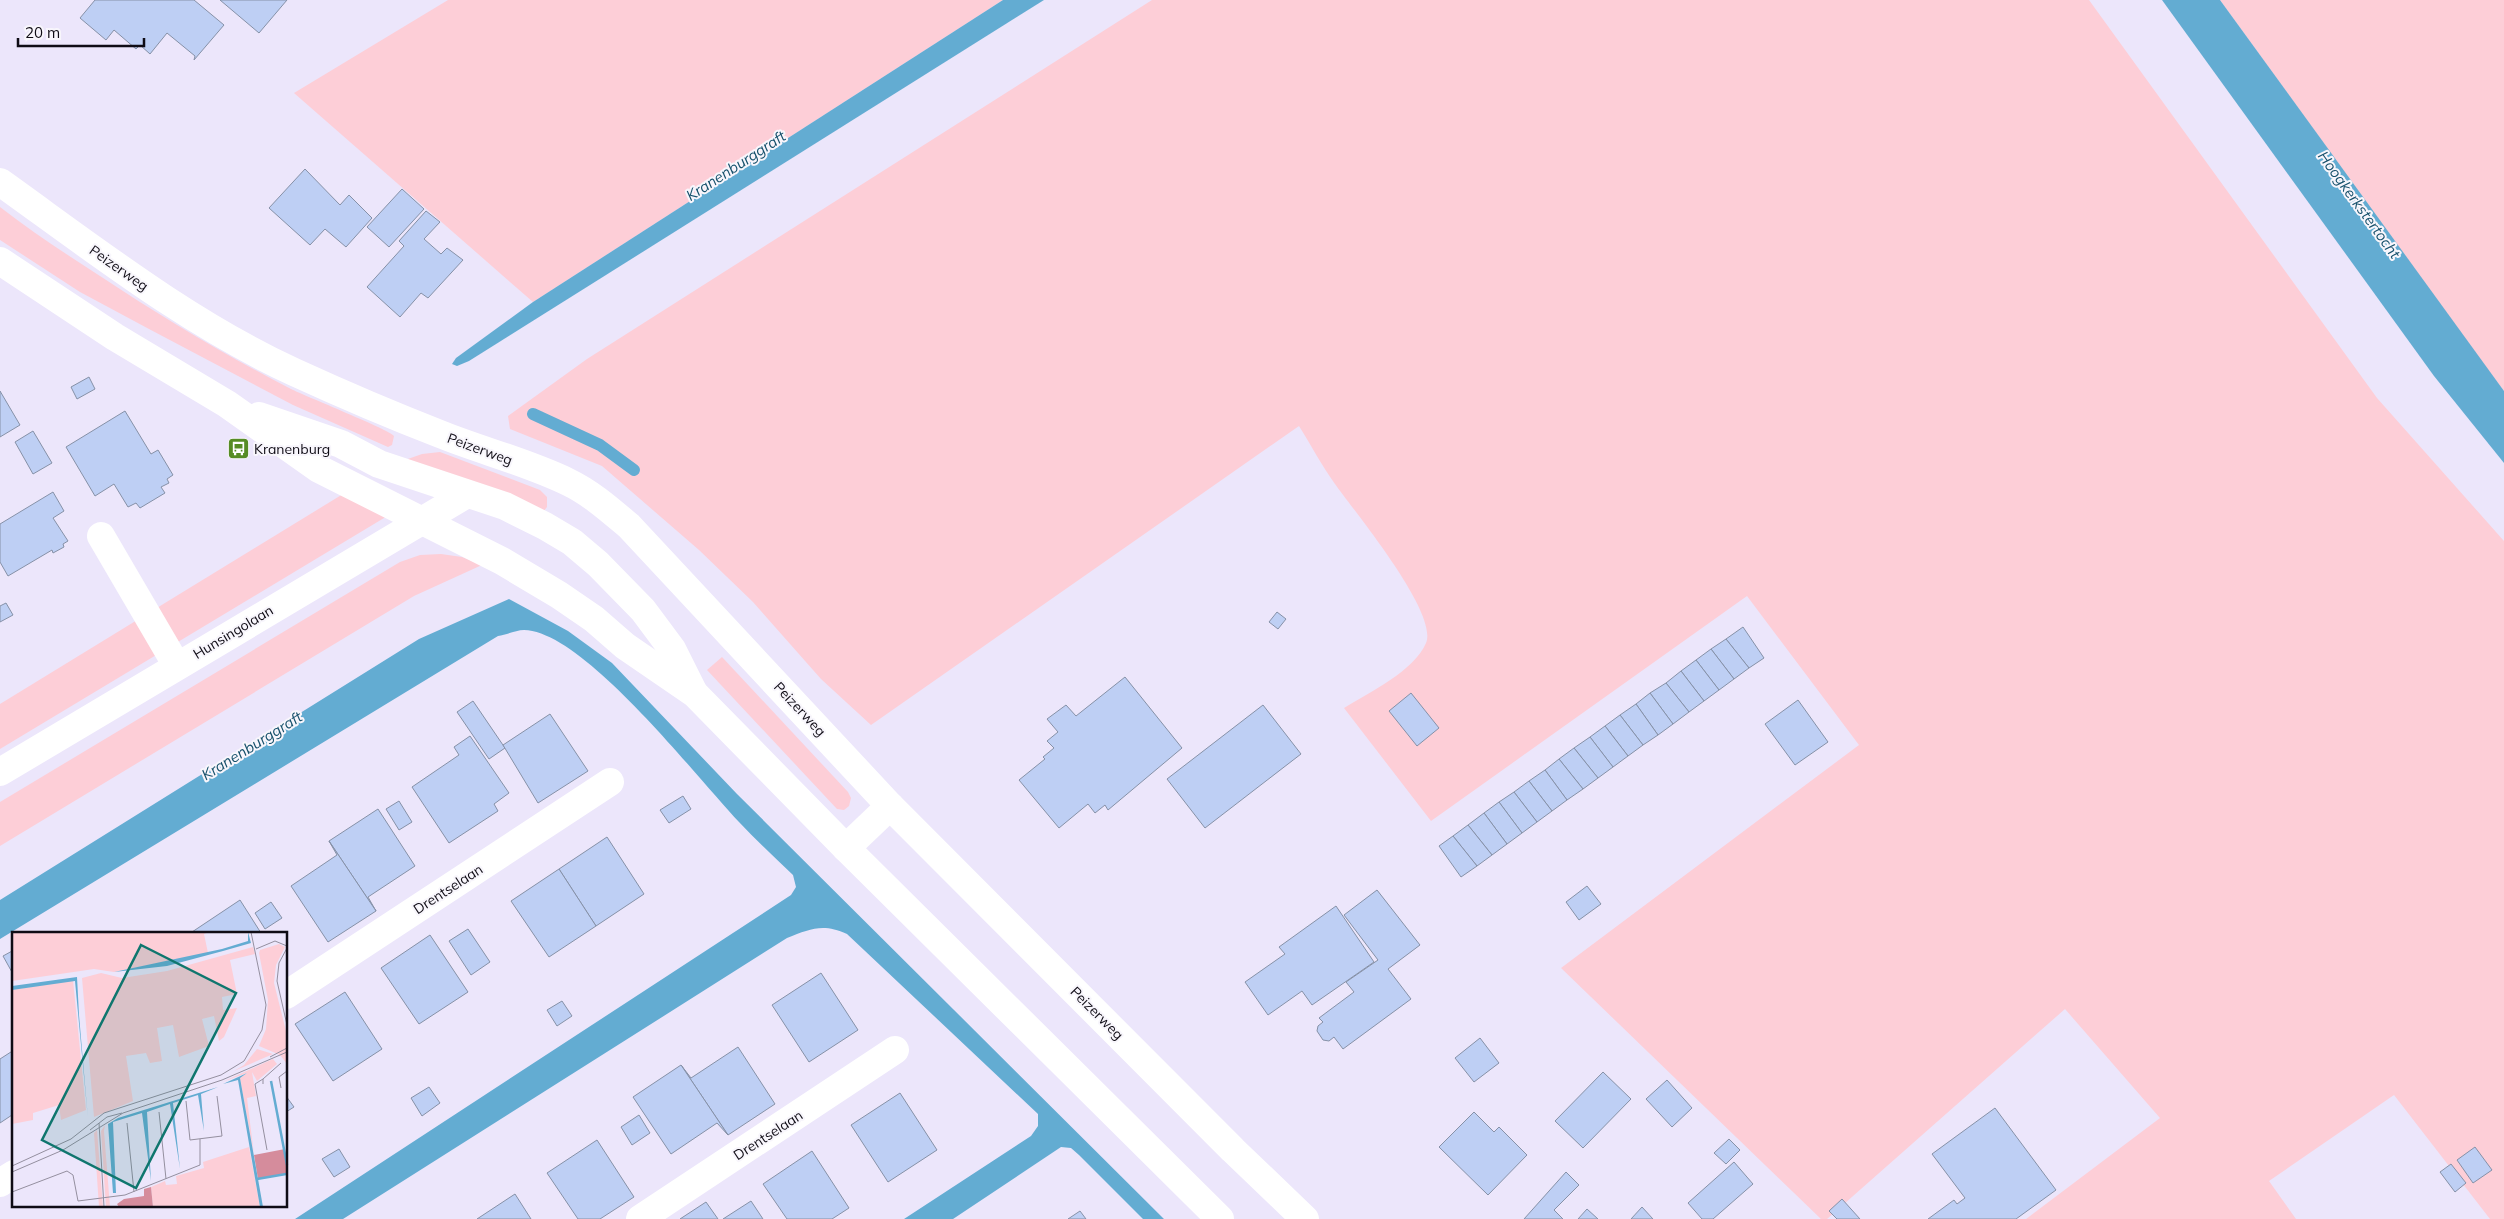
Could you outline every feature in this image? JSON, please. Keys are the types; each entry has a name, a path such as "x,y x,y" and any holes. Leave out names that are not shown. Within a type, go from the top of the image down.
{"street":[{"name":"Peizerweg","path":"0,182 164,299 228,338 294,372 440,434 568,482 599,501 629,526 890,806 1233,1150 1305,1219"},
{"path":"0,262 115,336 227,404 319,468 502,561 558,595 594,619 625,646 695,694 846,848 1220,1219"},
{"path":"227,404 340,444 379,464 505,506 546,526 572,542 598,564 643,610 672,649 695,694"},
{"name":"Hunsingolaan","path":"0,772 467,494"},
{"path":"101,536 177,666"},
{"name":"Drentselaan","path":"288,994 610,782"},
{"path":"846,848 890,806"},
{"name":"Drentselaan","path":"640,1219 895,1050"},
{"path":"0,1183 12,1175"}],"shaded area":[{"path":"448,0 1003,0 533,302 294,93"},
{"path":"1152,0 2089,0 2377,398 2504,541 2504,1219 2490,1219 2394,1095 2269,1181 2296,1219 2026,1219 2160,1118 2065,1009 1827,1219 1821,1219 1561,968 1859,745 1747,596 1431,821 1344,708 1378,688 1412,663 1426,643 1427,629 1420,609 1408,587 1376,538 1330,477 1299,426 871,725 821,679 753,602 699,550 602,466 510,429 508,416 587,359"},
{"path":"2220,0 2504,0 2504,391 2482,362"},
{"path":"0,207 37,234 147,306 218,349 291,389 363,420 394,436 392,445 388,447 293,405 80,292 0,240"},
{"path":"440,452 540,490 547,497 547,507 543,512 405,460 422,454"},
{"path":"343,494 389,515 0,749 0,704"},
{"path":"441,554 462,557 482,565 414,596 0,846 0,802 400,562 420,555"},
{"path":"722,657 848,792 851,798 849,806 844,810 837,809 707,670"}],"water":[{"path":"1003,0 1044,0 469,361 457,366 452,364 456,358 533,302"},
{"name":"Hoogkerkstertocht","path":"2162,0 2220,0 2504,391 2504,463 2434,376"},
{"path":"509,599 568,631 612,663 737,794 1164,1219 1143,1219 1079,1155 1071,1148 1061,1147 953,1219 904,1219 1031,1136 1038,1126 1038,1114 847,934 831,929 817,928 787,938 343,1219 295,1219 791,895 796,887 793,875 739,822 668,742 607,680 577,654 549,637 524,630 498,636 0,939 0,900 419,639"}],"building":[{"path":"95,0 194,0 224,25 194,60 195,56 167,33 150,54 140,45 136,49 114,30 106,40 80,18"},
{"path":"220,0 287,0 259,33"},
{"path":"305,169 340,205 349,195 372,218 346,247 325,229 310,245 269,208"},
{"path":"402,189 424,209 389,247 367,227"},
{"path":"426,211 440,222 424,239 441,254 447,248 463,260 428,298 421,293 400,317 367,287 404,246 399,241"},
{"path":"89,377 95,389 77,399 71,387"},
{"path":"0,391 20,425 0,437"},
{"path":"125,411 151,454 158,450 173,475 167,479 169,483 161,487 165,493 140,508 136,503 128,507 114,484 95,496 66,447"},
{"path":"33,431 52,463 33,474 15,442"},
{"path":"53,492 64,511 53,518 68,541 63,544 64,547 53,553 52,550 8,576 0,562 0,524"},
{"path":"6,603 13,615 0,622 0,606"},
{"path":"1277,612 1286,619 1278,629 1269,622"},
{"path":"1743,627 1764,658 1749,668 1726,639"},
{"path":"1726,639 1749,668 1734,679 1711,649"},
{"path":"1711,649 1734,679 1719,690 1696,660"},
{"path":"1696,660 1719,690 1704,701 1681,671"},
{"path":"1681,671 1704,701 1689,712 1666,683"},
{"path":"1125,677 1182,748 1108,810 1105,805 1095,813 1088,804 1059,828 1019,780 1045,759 1043,757 1054,748 1047,741 1058,732 1047,719 1066,705 1076,716"},
{"path":"1666,683 1689,712 1673,724 1650,693"},
{"path":"1411,693 1439,728 1417,746 1389,711"},
{"path":"1650,693 1673,724 1658,735 1636,704"},
{"path":"1798,700 1828,742 1795,765 1765,724"},
{"path":"473,701 505,748 489,759 457,712"},
{"path":"1636,704 1658,735 1643,745 1620,715"},
{"path":"1263,705 1301,754 1205,828 1167,779"},
{"path":"550,714 588,771 538,803 503,745"},
{"path":"1620,715 1643,745 1628,756 1605,726"},
{"path":"1605,726 1628,756 1613,767 1590,737"},
{"path":"470,736 509,793 494,804 498,811 449,843 412,787 459,755 454,747"},
{"path":"1590,737 1613,767 1598,778 1574,748"},
{"path":"1574,748 1598,778 1583,789 1559,759"},
{"path":"1559,759 1583,789 1567,800 1545,770"},
{"path":"1545,770 1567,800 1552,811 1529,781"},
{"path":"1529,781 1552,811 1537,822 1514,792"},
{"path":"1514,792 1537,822 1522,833 1499,802"},
{"path":"683,796 691,809 669,823 660,810"},
{"path":"399,801 412,822 399,830 386,809"},
{"path":"1499,802 1522,833 1507,844 1484,813"},
{"path":"378,809 415,866 368,897 376,911 329,841"},
{"path":"1484,813 1507,844 1492,855 1468,825"},
{"path":"1468,825 1492,855 1477,866 1453,836"},
{"path":"1453,836 1477,866 1461,877 1439,846"},
{"path":"607,837 644,894 596,926 559,869"},
{"path":"329,841 376,911 328,942 291,886 337,855"},
{"path":"559,869 596,926 549,957 511,901"},
{"path":"1587,886 1601,904 1579,920 1566,902"},
{"path":"1377,890 1420,945 1388,969 1411,999 1343,1049 1334,1037 1329,1041 1323,1040 1317,1031 1318,1026 1323,1022 1319,1018 1354,992 1346,982 1378,960 1344,915"},
{"path":"240,900 260,932 192,932"},
{"path":"271,902 282,918 265,929 255,913"},
{"path":"1336,906 1374,962 1312,1005 1302,991 1268,1015 1245,982 1285,954 1279,947"},
{"path":"468,929 490,962 471,975 449,941"},
{"path":"430,935 468,992 419,1024 381,968"},
{"path":"12,951 12,972 3,956"},
{"path":"821,973 858,1030 809,1062 772,1005"},
{"path":"345,992 382,1049 333,1081 295,1024"},
{"path":"562,1001 572,1016 557,1026 547,1010"},
{"path":"1480,1038 1499,1063 1474,1082 1455,1058"},
{"path":"738,1047 775,1104 728,1135 681,1065 691,1078"},
{"path":"12,1051 12,1115 0,1123 0,1059"},
{"path":"681,1065 728,1135 717,1123 671,1154 633,1097"},
{"path":"1603,1072 1631,1099 1583,1148 1555,1121"},
{"path":"1667,1080 1692,1108 1672,1127 1646,1099"},
{"path":"429,1087 440,1103 422,1116 411,1098"},
{"path":"900,1093 937,1150 888,1182 851,1125"},
{"path":"288,1099 294,1107 288,1111"},
{"path":"1995,1108 2056,1190 2016,1219 1928,1219 1954,1200 1957,1204 1965,1198 1932,1154"},
{"path":"1474,1112 1494,1132 1499,1127 1527,1155 1488,1195 1439,1147"},
{"path":"639,1115 650,1133 632,1145 621,1127"},
{"path":"1729,1139 1740,1150 1726,1164 1714,1153"},
{"path":"597,1140 634,1197 600,1219 578,1219 547,1173"},
{"path":"2475,1147 2492,1170 2473,1183 2457,1160"},
{"path":"339,1149 350,1167 334,1177 322,1159"},
{"path":"812,1151 849,1208 832,1219 787,1219 763,1184"},
{"path":"1734,1162 1753,1184 1713,1219 1702,1219 1688,1203"},
{"path":"2451,1164 2466,1183 2455,1192 2440,1172"},
{"path":"1566,1172 1579,1185 1554,1210 1563,1219 1524,1219"},
{"path":"515,1194 531,1219 477,1219"},
{"path":"1842,1199 1860,1219 1837,1219 1829,1211"},
{"path":"751,1201 763,1219 723,1219"},
{"path":"706,1202 718,1219 680,1219"},
{"path":"1642,1207 1653,1219 1631,1219"},
{"path":"1587,1209 1598,1219 1578,1219"},
{"path":"1080,1211 1086,1219 1068,1219"}],"waterway":[{"name":"Kranenburggraft","path":"533,414 600,445 634,470"}],"place":[{"name":"Kranenburg","path":"238,449"}]}
